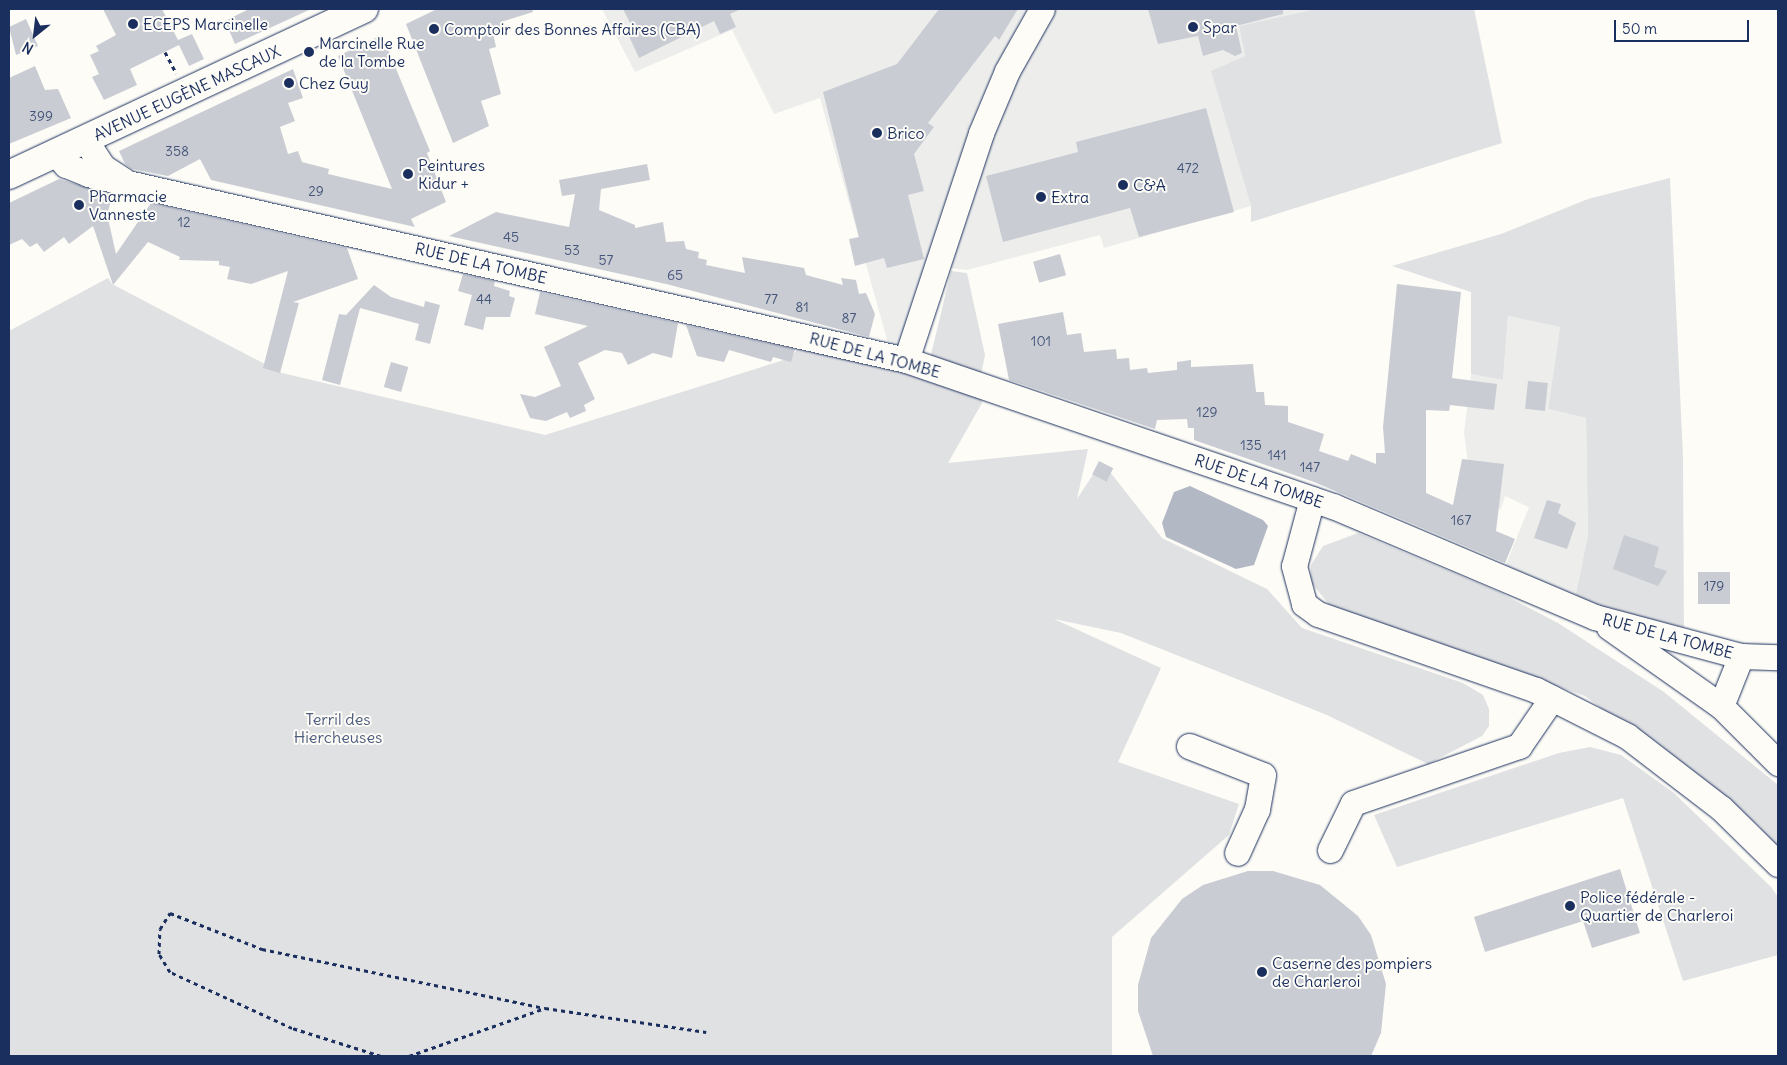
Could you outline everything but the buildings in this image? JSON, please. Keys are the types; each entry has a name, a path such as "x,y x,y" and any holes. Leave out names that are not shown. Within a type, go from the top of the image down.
{"main road":[{"name":"AVENUE EUGÈNE MASCAUX","path":"9,175 86,141 364,9"}],"street":[{"path":"906,360 981,133 1007,71 1042,9"},
{"name":"RUE DE LA TOMBE","path":"86,141 103,167 128,182"},
{"name":"RUE DE LA TOMBE","path":"56,154 66,165 88,174 906,360 1312,499 1595,617 1741,656 1778,657"},
{"path":"1312,499 1294,566 1304,604 1318,614 1552,698 1627,736 1721,808 1778,864"},
{"name":"RUE DE LA TOMBE","path":"1595,617 1721,706 1741,656"},
{"path":"1330,850 1353,803 1519,746 1552,698"},
{"path":"1721,706 1778,763"},
{"path":"1189,746 1264,775 1257,809 1238,853"}],"path":[{"path":"381,1056 292,1028 170,972 159,954 160,929 170,913 262,948 545,1008 706,1032"},
{"path":"409,1056 545,1008"}],"shaded area":[{"path":"602,9 1317,9 1318,11 1239,26 1245,56 1212,71 1251,206 1104,248 1100,235 967,270 943,267 909,354 890,351 820,98 774,114 732,30 635,72"},
{"path":"1508,316 1560,327 1548,409 1586,418 1588,535 1573,608 1501,577 1529,507 1505,496 1501,509 1473,503 1464,433 1471,374 1503,380"},
{"path":"1190,486 1263,520 1268,526 1254,565 1236,569 1166,537 1162,523 1174,492"}],"green space":[{"path":"1317,9 1474,9 1502,143 1251,222 1251,206 1211,71 1245,56 1239,26"},
{"path":"1670,178 1683,456 1684,641 1573,608 1588,535 1586,418 1548,409 1560,327 1508,316 1503,380 1471,374 1471,292 1392,266 1501,234 1588,199"},
{"path":"951,271 967,273 985,355 981,375 930,359"},
{"name":"Terril des Hiercheuses","path":"108,278 112,284 282,373 545,435 790,358 807,338 981,386 982,403 948,463 1088,449 1077,499 1096,470 1110,472 1162,538 1267,589 1302,628 1463,683 1483,695 1489,709 1489,726 1482,736 1428,764 1327,715 1121,633 1054,619 1161,668 1118,762 1239,804 1229,835 1112,937 1112,1056 9,1056 9,331"},
{"path":"1358,533 1499,592 1558,623 1664,692 1778,785 1778,849 1759,826 1585,696 1331,607 1310,581 1311,565 1323,546"},
{"path":"1590,747 1621,755 1674,793 1771,887 1778,897 1778,955 1683,981 1623,798 1397,867 1374,815 1559,753"}],"place":[{"name":"ECEPS Marcinelle","path":"133,24"},
{"name":"Spar","path":"1193,27"},
{"name":"Comptoir des Bonnes Affaires (CBA)","path":"434,29"},
{"name":"Marcinelle Rue de la Tombe","path":"309,52"},
{"name":"Chez Guy","path":"289,83"},
{"name":"Brico","path":"877,133"},
{"name":"Peintures Kidur +","path":"408,174"},
{"name":"C&A","path":"1123,185"},
{"name":"Extra","path":"1041,197"},
{"name":"Pharmacie Vanneste","path":"79,205"},
{"name":"Police fédérale - Quartier de Charleroi","path":"1570,906"},
{"name":"Caserne des pompiers de Charleroi","path":"1262,972"}]}
